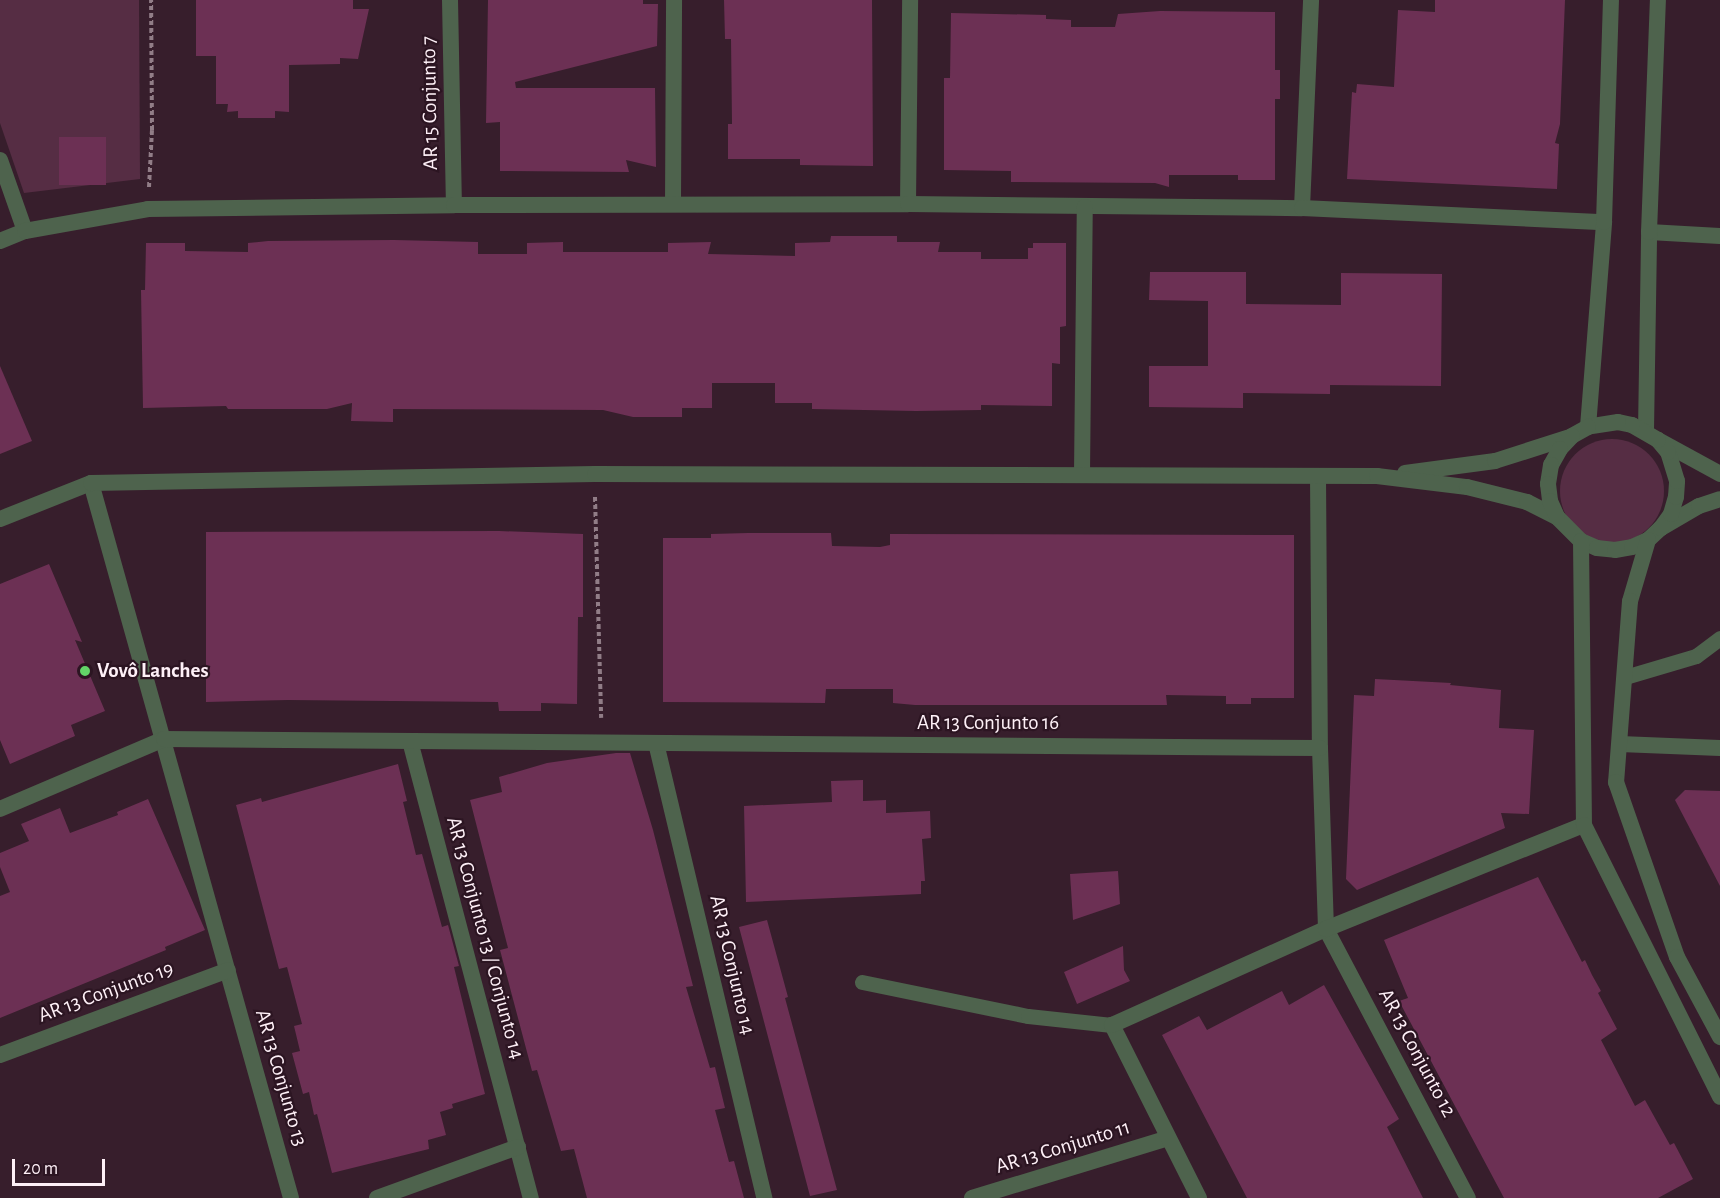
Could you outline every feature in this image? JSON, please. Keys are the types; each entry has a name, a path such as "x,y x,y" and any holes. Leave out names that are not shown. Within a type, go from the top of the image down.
{"street":[{"name":"AR 15 Conjunto 7","path":"450,0 454,205"},
{"path":"673,203 674,0"},
{"path":"908,204 910,0"},
{"path":"1302,208 1311,0"},
{"path":"1588,427 1604,222 1611,0"},
{"path":"1377,476 1500,494 1527,502 1557,517 1581,541 1597,548 1615,550 1632,547 1648,540 1671,514 1676,497 1677,481 1674,466 1652,436 1650,232 1658,0"},
{"path":"0,160 25,231"},
{"path":"0,241 25,231 148,209 454,205 673,203 1302,208 1604,222"},
{"path":"1082,474 1085,207"},
{"path":"1650,232 1720,237"},
{"path":"0,519 91,483 595,474 1377,476 1495,461 1572,436 1588,427 1617,422 1652,436 1720,474"},
{"path":"1557,517 1550,501 1548,484 1551,465 1560,449 1572,436"},
{"path":"1318,476 1320,748 1326,929"},
{"name":"AR 13 Conjunto 13","path":"91,483 291,1198"},
{"path":"1661,528 1699,506 1720,499"},
{"path":"1648,540 1630,601 1616,782 1677,957 1720,1037"},
{"path":"1581,541 1584,825 1720,1097"},
{"path":"0,809 164,739"},
{"name":"AR 13 Conjunto 16","path":"164,739 1320,748"},
{"name":"AR 13 Conjunto 13 / Conjunto 14","path":"410,741 531,1198"},
{"name":"AR 13 Conjunto 14","path":"656,743 764,1198"},
{"path":"1620,744 1720,748"},
{"path":"1199,1198 1112,1025 1326,929 1584,825"},
{"name":"AR 13 Conjunto 12","path":"1326,929 1468,1198"},
{"name":"AR 13 Conjunto 19","path":"0,1055 228,970"},
{"name":"AR 13 Conjunto 11","path":"972,1198 1168,1138"},
{"path":"378,1198 518,1148"}],"lane":[{"path":"1625,677 1696,656 1720,638"},
{"path":"862,982 1028,1016 1112,1025"}],"path":[{"path":"148,209 152,130 151,0"},
{"path":"595,474 602,743"}],"shaded area":[{"path":"0,0 139,0 140,179 24,193 0,123"},
{"path":"1612,439 1632,443 1649,454 1660,471 1664,491 1660,511 1649,528 1632,539 1612,543 1592,539 1575,528 1564,511 1560,491 1564,471 1575,454 1592,443"}],"building":[{"path":"196,0 353,0 353,9 369,9 358,59 340,58 340,64 289,65 289,112 275,111 275,118 238,118 238,111 227,112 228,104 216,104 216,56 196,56"},
{"path":"488,0 643,0 643,4 658,4 657,46 515,82 516,88 655,88 656,167 626,160 629,172 500,171 500,122 486,123"},
{"path":"724,0 872,0 873,166 800,165 800,159 728,159 728,124 732,124 731,39 725,39"},
{"path":"1435,0 1565,0 1560,124 1555,143 1559,144 1557,189 1347,179 1352,92 1356,93 1357,84 1394,87 1398,10 1435,12"},
{"path":"1160,11 1275,12 1275,70 1280,70 1280,99 1275,99 1275,180 1238,180 1238,175 1169,175 1169,187 1155,183 1011,182 1011,171 944,170 944,78 950,78 951,13 1046,15 1046,19 1071,20 1071,27 1115,27 1118,14"},
{"path":"59,137 106,137 106,185 59,185"},
{"path":"831,236 897,236 897,242 940,242 938,252 981,252 981,259 1028,259 1028,248 1033,248 1033,243 1066,243 1066,326 1060,327 1060,364 1052,363 1052,406 981,405 981,410 916,411 812,409 812,403 775,403 775,383 712,383 712,408 682,408 682,417 633,417 603,410 393,409 393,422 351,421 352,403 327,409 228,409 226,406 143,408 141,290 145,290 146,243 185,243 185,251 248,252 248,243 268,241 478,242 478,254 527,254 527,243 563,242 563,252 668,252 668,243 711,242 708,254 795,256 795,243 830,242"},
{"path":"1150,272 1246,272 1246,304 1341,305 1341,273 1442,274 1441,386 1330,385 1330,394 1243,393 1243,408 1149,407 1149,366 1208,366 1208,301 1149,300"},
{"path":"0,366 32,441 0,454"},
{"path":"499,531 583,534 583,617 578,617 577,704 541,703 541,711 499,711 498,702 288,700 206,702 206,532"},
{"path":"831,533 832,546 880,547 890,545 890,534 1294,535 1294,698 1251,698 1251,704 1226,704 1226,696 1166,695 1167,705 915,705 893,703 893,689 826,689 825,703 663,702 663,538 711,538 711,534"},
{"path":"49,564 82,642 75,640 105,711 71,725 75,736 10,764 0,740 0,584"},
{"path":"1375,679 1451,683 1450,685 1501,690 1499,728 1534,730 1529,814 1501,813 1505,828 1357,890 1346,879 1354,695 1374,696"},
{"path":"630,753 653,830 693,986 686,987 710,1068 715,1067 725,1108 715,1110 729,1162 734,1161 744,1198 587,1198 574,1149 561,1151 537,1070 532,1071 500,950 508,948 470,800 502,792 499,777 547,763"},
{"path":"398,764 407,801 403,802 416,855 422,854 442,927 448,925 459,966 454,967 485,1094 452,1104 453,1108 440,1112 446,1135 428,1140 429,1149 332,1173 317,1114 314,1115 309,1092 303,1094 292,1053 300,1051 294,1026 302,1024 287,967 279,969 236,805 261,798 262,802"},
{"path":"863,780 863,801 886,800 886,813 930,811 931,838 922,839 925,881 921,881 921,894 746,902 744,806 832,802 831,781"},
{"path":"1685,790 1720,791 1720,886 1675,800"},
{"path":"148,799 205,930 165,947 166,950 0,1018 0,896 10,892 0,867 0,853 29,841 21,824 60,808 70,833 118,815 117,812"},
{"path":"1118,871 1120,904 1073,920 1070,874"},
{"path":"1538,877 1582,962 1585,960 1601,991 1598,993 1617,1029 1601,1040 1635,1106 1645,1100 1670,1145 1674,1143 1693,1179 1658,1198 1504,1198 1399,1001 1408,998 1384,940"},
{"path":"767,920 788,997 785,998 837,1190 810,1196 739,927"},
{"path":"1123,946 1124,970 1130,981 1077,1004 1064,972"},
{"path":"1324,985 1399,1119 1387,1127 1423,1198 1247,1198 1162,1035 1199,1016 1207,1030 1282,991 1289,1005"}],"place":[{"name":"Vovô Lanches","path":"85,671"}]}
